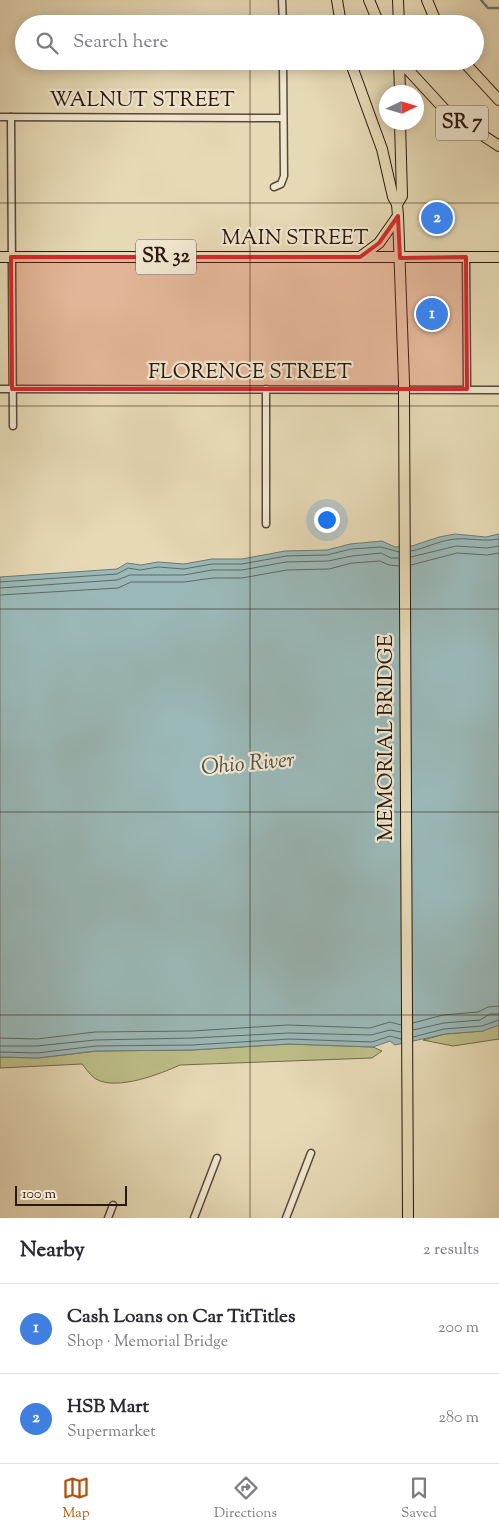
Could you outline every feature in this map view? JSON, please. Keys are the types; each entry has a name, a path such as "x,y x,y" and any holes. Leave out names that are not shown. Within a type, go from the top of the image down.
{"main road":[{"path":"337,0 340,15"},
{"path":"369,0 375,15"},
{"path":"398,0 399,15"},
{"path":"426,0 433,15"},
{"path":"353,70 377,135 393,197 398,204 402,196 400,130"},
{"path":"400,70 400,85"},
{"name":"SR 7","path":"407,70 429,96 447,112 499,146"},
{"name":"SR 7","path":"471,70 499,100"},
{"name":"MEMORIAL BRIDGE","path":"398,204 404,382 408,1218"},
{"path":"360,257 379,242 398,216"},
{"name":"MAIN STREET","path":"5,257 400,258 499,256"}],"street":[{"path":"282,0 283,15"},
{"path":"274,187 281,184 284,176 283,70"},
{"name":"WALNUT STREET","path":"0,117 283,118"},
{"path":"11,117 5,257 12,389 12,426"},
{"path":"466,257 468,389"},
{"name":"FLORENCE STREET","path":"0,389 499,390"},
{"path":"266,389 266,524"},
{"path":"286,1218 310,1153"},
{"path":"194,1218 217,1158"},
{"path":"108,1218 113,1204"}],"highlighted area":[{"path":"398,216 400,258 466,257 467,389 12,389 11,257 360,257 379,243"}],"green space":[{"path":"494,1025 499,1025 499,1039 453,1046 423,1040 445,1034 483,1031"},
{"path":"289,1044 373,1047 382,1051 372,1058 180,1065 138,1080 115,1083 96,1079 82,1064 0,1068 0,1057 38,1058 96,1051 192,1050"}],"water":[{"name":"Ohio River","path":"455,534 486,537 499,534 499,1025 483,1031 445,1034 395,1045 390,1041 373,1047 289,1044 192,1050 96,1051 38,1058 0,1057 0,577 117,569 127,563 141,565 158,562 184,564 212,559 242,559 285,551 327,550 350,544 382,541 395,547 412,546"}],"waterway":[{"path":"481,0 488,8 499,8"}],"place":[{"name":"HSB Mart","path":"437,218"},
{"name":"Cash Loans on Car TitTitles","path":"432,314"}]}
